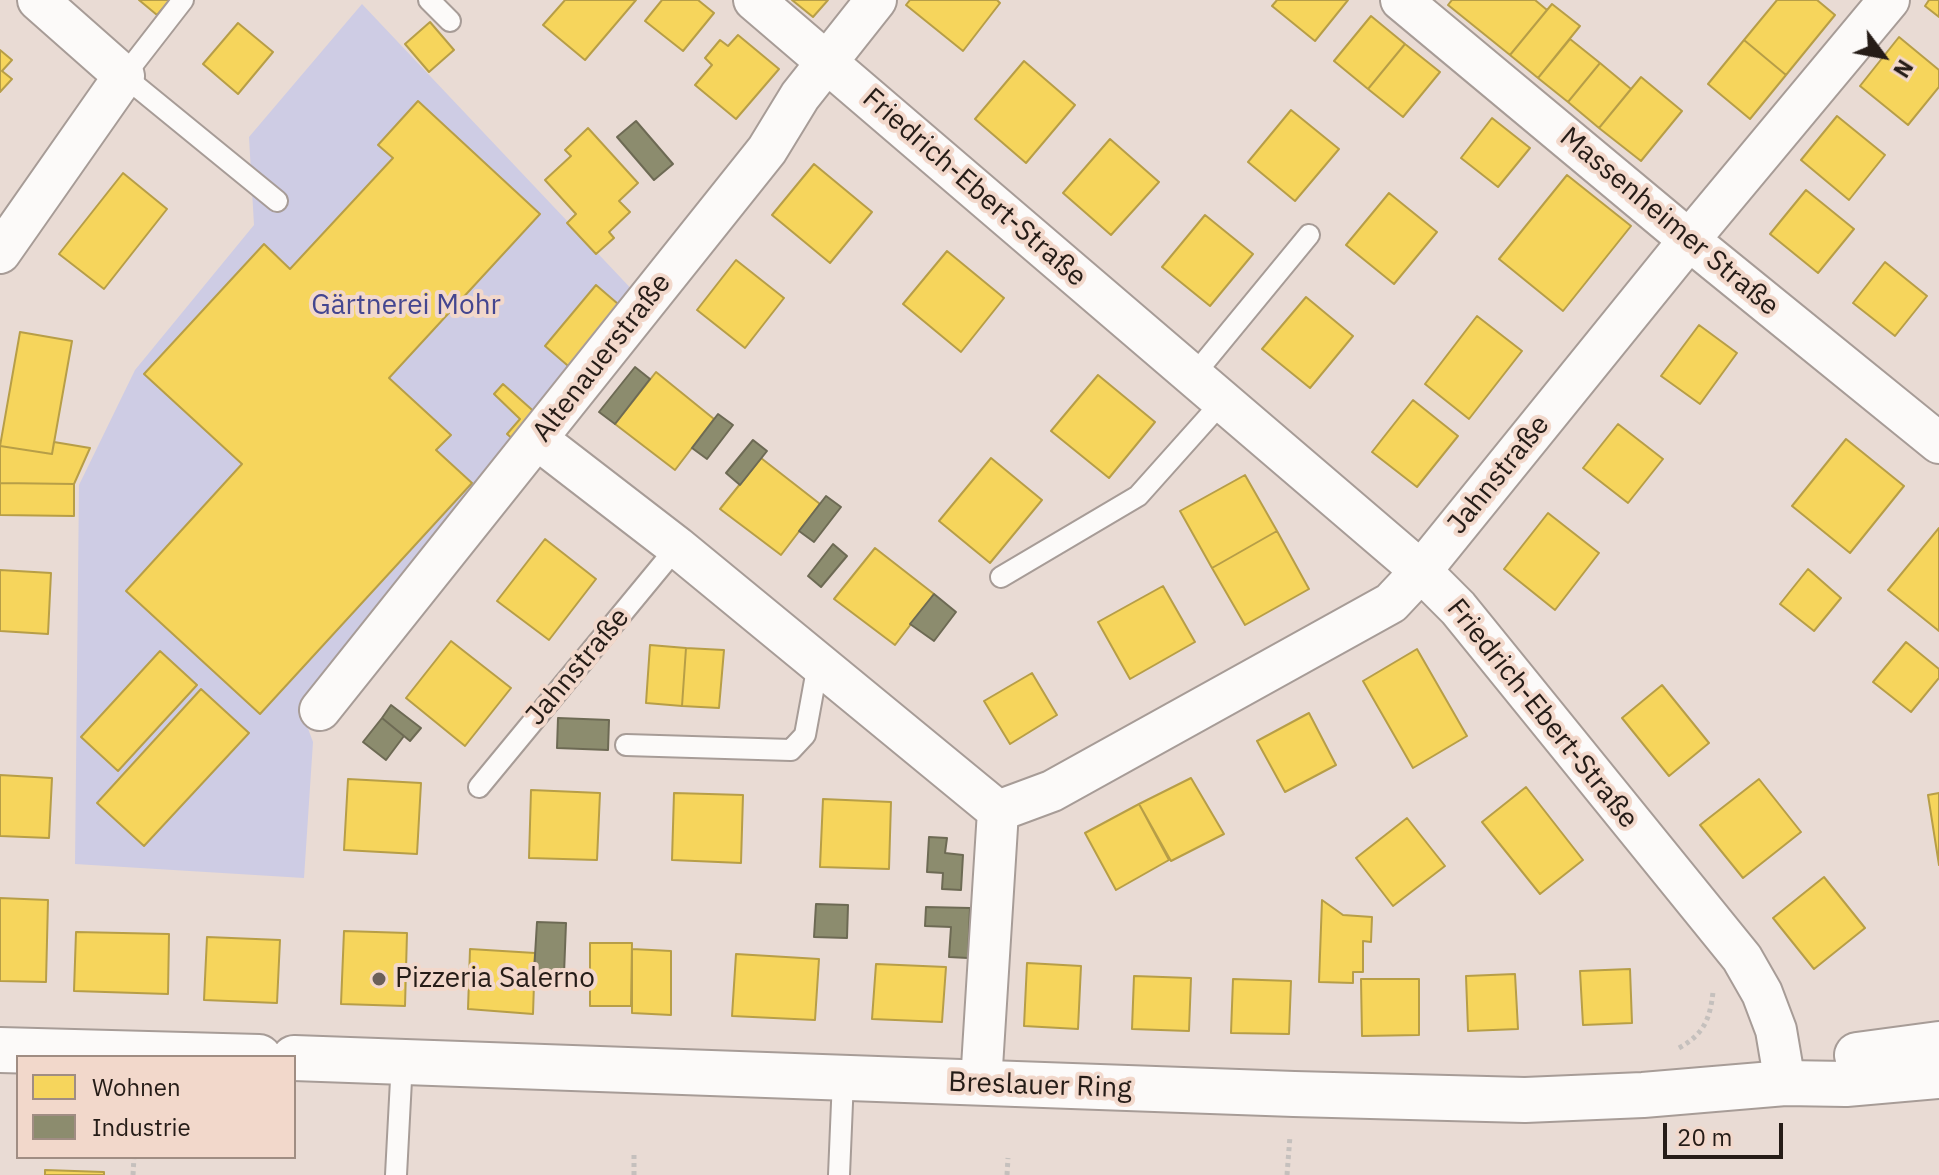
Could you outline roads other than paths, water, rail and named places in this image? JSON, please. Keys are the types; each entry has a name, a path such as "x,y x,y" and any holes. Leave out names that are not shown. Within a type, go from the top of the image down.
{"main road":[{"name":"Breslauer Ring","path":"1785,1083 1843,1057 1939,1044"},
{"path":"0,1050 185,1055"},
{"name":"Breslauer Ring","path":"296,1058 1525,1100 1643,1095 1785,1083 1846,1084 1939,1076"}],"street":[{"path":"0,253 124,76 38,0"},
{"name":"Friedrich-Ebert-Straße","path":"754,0 1421,571 1458,608 1742,958 1762,993 1776,1030 1785,1083"},
{"name":"Altenauerstraße","path":"320,710 767,150 800,96 876,0"},
{"name":"Massenheimer Straße","path":"1401,0 1939,443"},
{"name":"Jahnstraße","path":"998,811 1052,791 1391,603 1421,571 1689,240 1889,0"},
{"path":"537,439 677,547 998,811 981,1083"}],"lane":[{"path":"183,0 124,76 277,201"},
{"path":"429,0 450,21"},
{"path":"1001,577 1138,496 1309,235"},
{"name":"Jahnstraße","path":"479,787 677,547"},
{"path":"626,745 791,750 805,735 818,664"},
{"path":"396,1175 402,1061"},
{"path":"839,1175 843,1079"}],"place":[{"name":"Pizzeria Salerno","path":"379,979"}],"park label":[{"name":"Gärtnerei Mohr","path":"406,306"}]}
